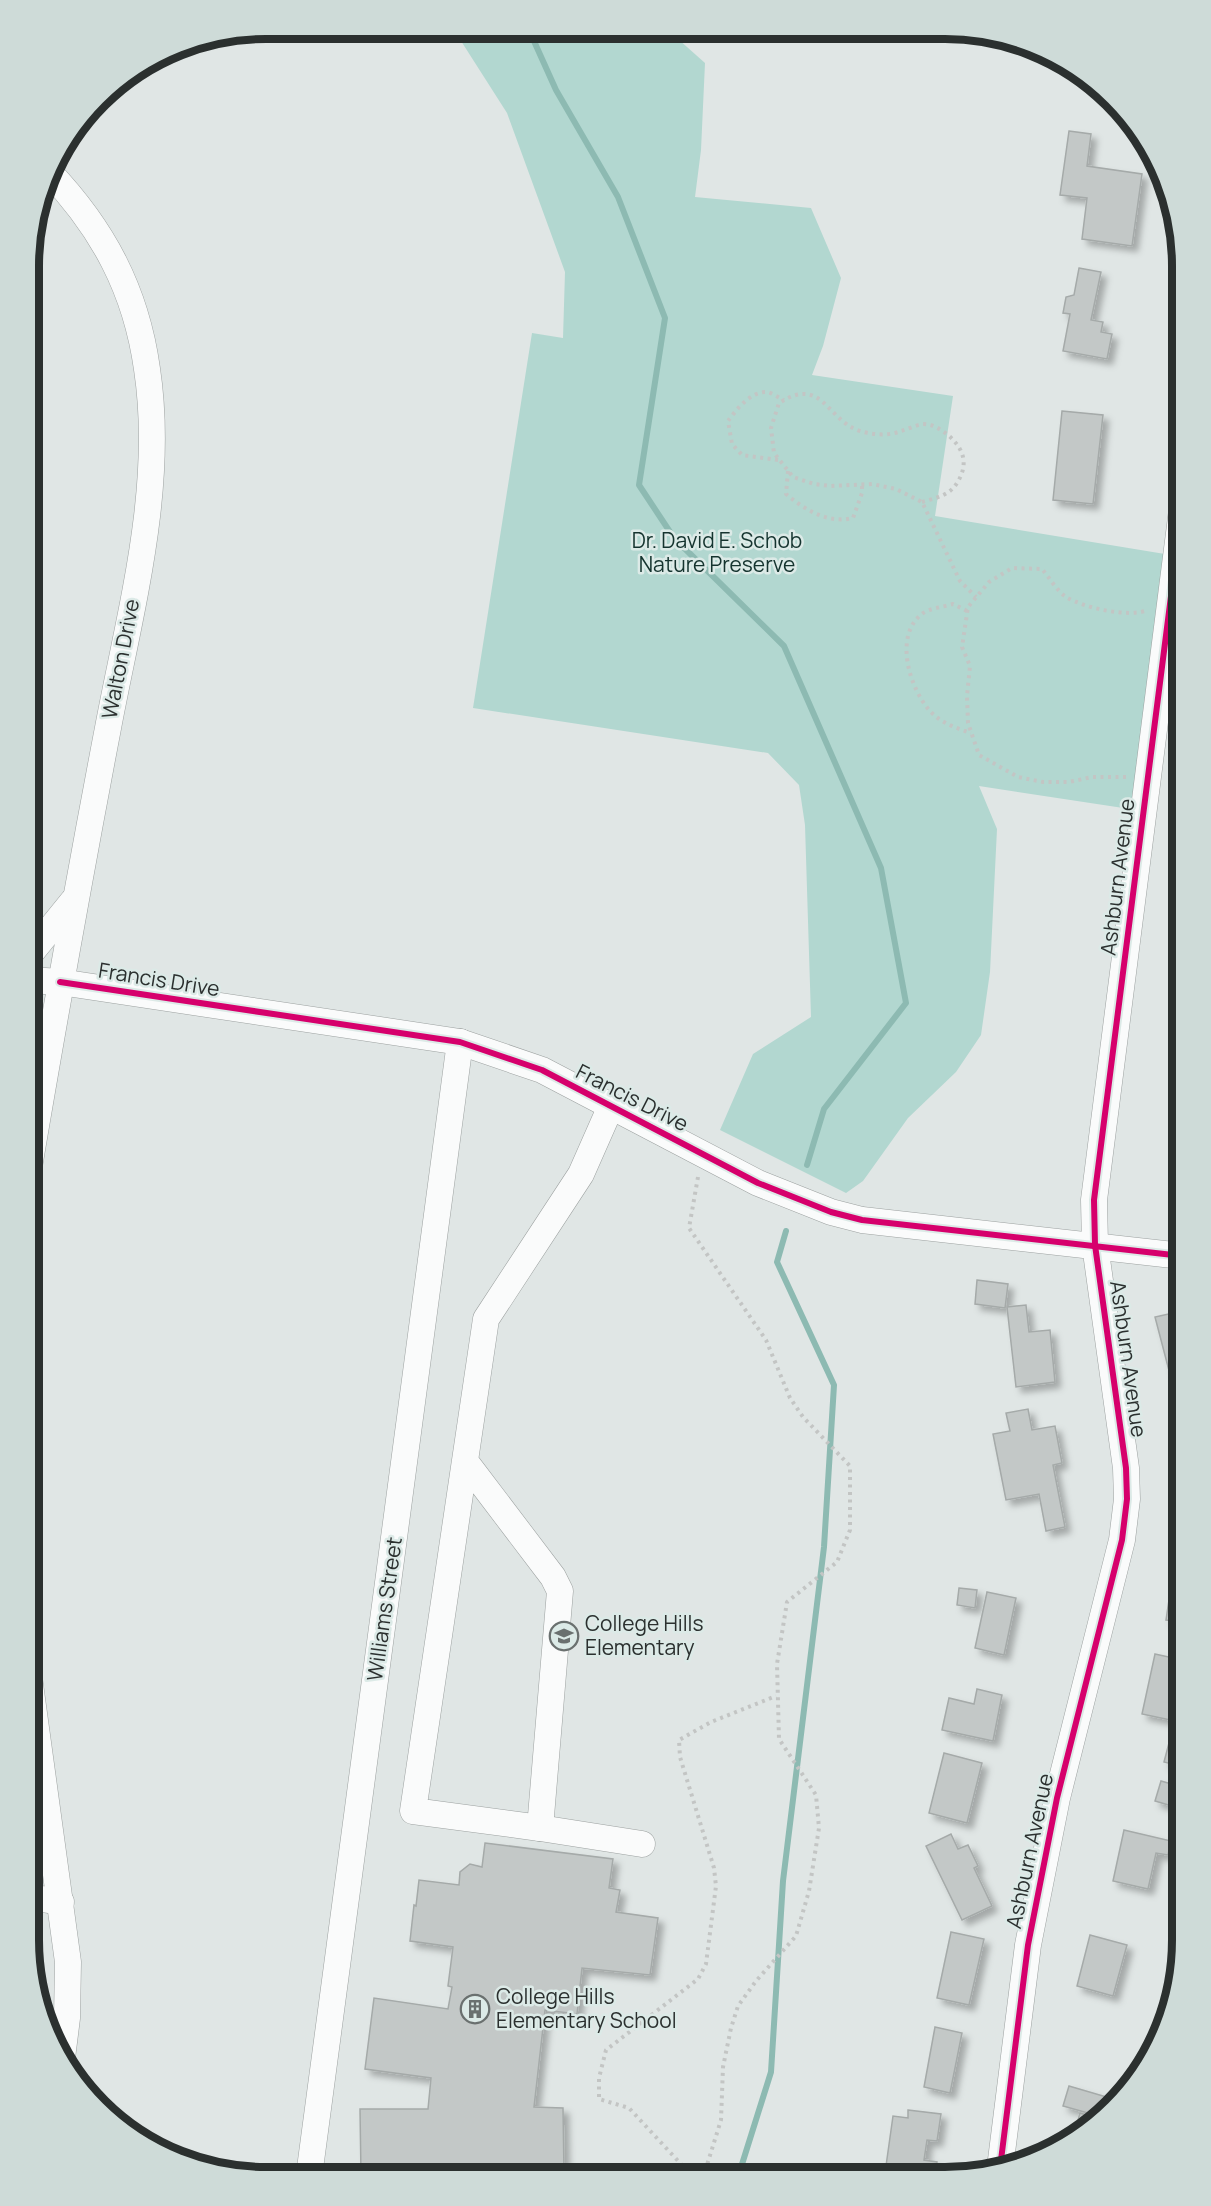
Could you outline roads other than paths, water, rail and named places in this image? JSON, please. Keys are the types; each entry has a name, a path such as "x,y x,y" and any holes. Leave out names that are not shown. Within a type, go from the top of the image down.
{"street":[{"name":"Walton Drive","path":"39,1107 60,982 142,549 150,475 151,407 142,346 124,283 113,257 74,199 56,179"},
{"name":"Ashburn Avenue","path":"1001,2160 1030,1933 1057,1798 1122,1540 1127,1499 1126,1468 1095,1245 1095,1200 1172,592"},
{"path":"39,943 76,896"},
{"name":"Francis Drive","path":"39,981 460,1042 542,1070 758,1182 831,1212 862,1220 1172,1255"},
{"name":"Williams Street","path":"310,2167 460,1042"},
{"path":"611,1106 580,1174 486,1319 413,1811 642,1844"},
{"path":"465,1461 553,1577 560,1591 540,1828"},
{"path":"39,1747 68,1962 67,2018 64,2044"},
{"path":"39,1899 61,1902"}],"waterway":[{"path":"533,39 556,90 618,197 665,318 639,485 674,538 784,646 881,868 906,1003 824,1109 807,1165"},
{"path":"741,2167 771,2072 783,1881 824,1547 834,1385 777,1262 786,1231"}],"place":[{"name":"College Hills Elementary","path":"564,1636"},
{"name":"College Hills Elementary School","path":"475,2009"}],"park label":[{"name":"Dr. David E. Schob Nature Preserve","path":"717,553"}]}
